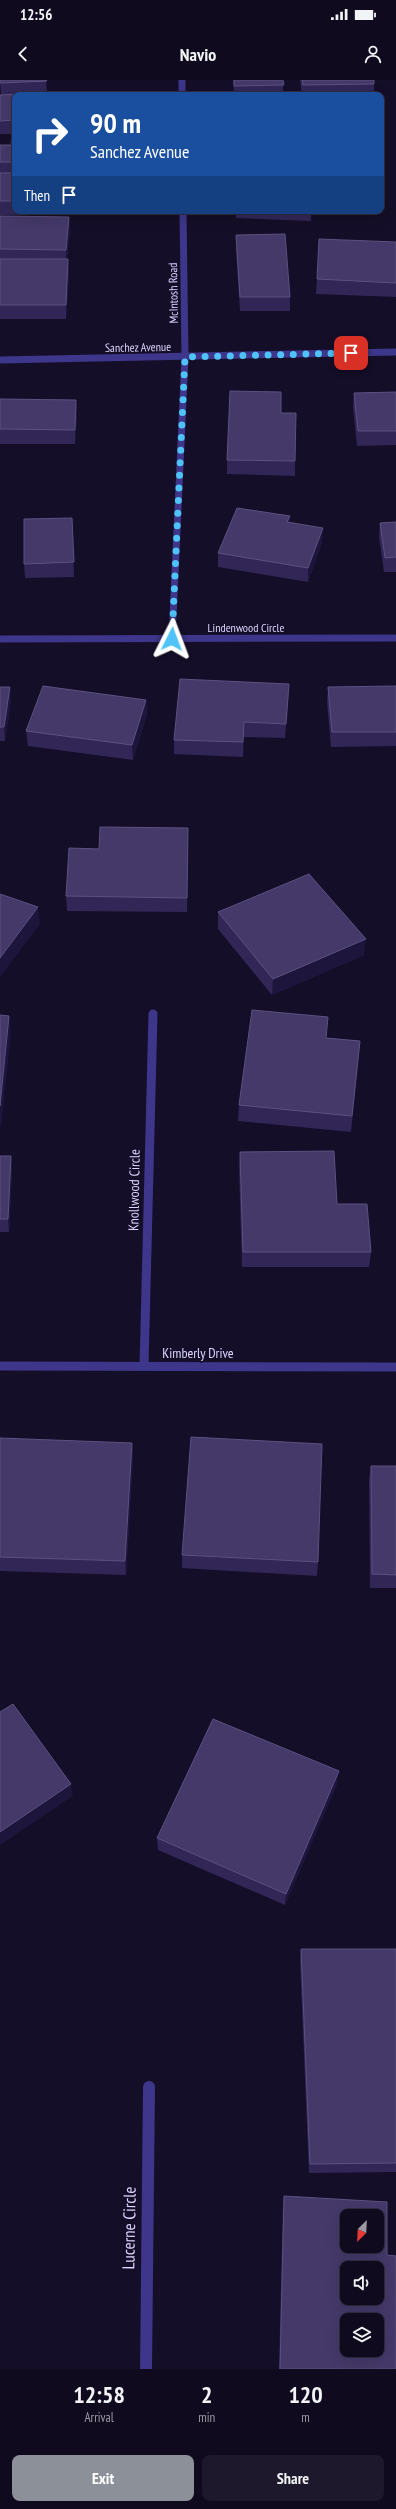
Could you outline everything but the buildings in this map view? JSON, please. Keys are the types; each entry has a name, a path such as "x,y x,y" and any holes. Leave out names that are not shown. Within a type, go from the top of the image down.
{"street":[{"path":"182,80 182,92"},
{"name":"McIntosh Road","path":"172,639 185,357 183,214"},
{"name":"Sanchez Avenue","path":"0,360 396,352"},
{"name":"Lindenwood Circle","path":"0,639 396,638"},
{"name":"Knollwood Circle","path":"144,1366 153,1014"},
{"name":"Kimberly Drive","path":"0,1366 396,1367"},
{"name":"Lucerne Circle","path":"146,2369 149,2087"}],"route":[{"path":"172,639 185,357 351,353"}]}
